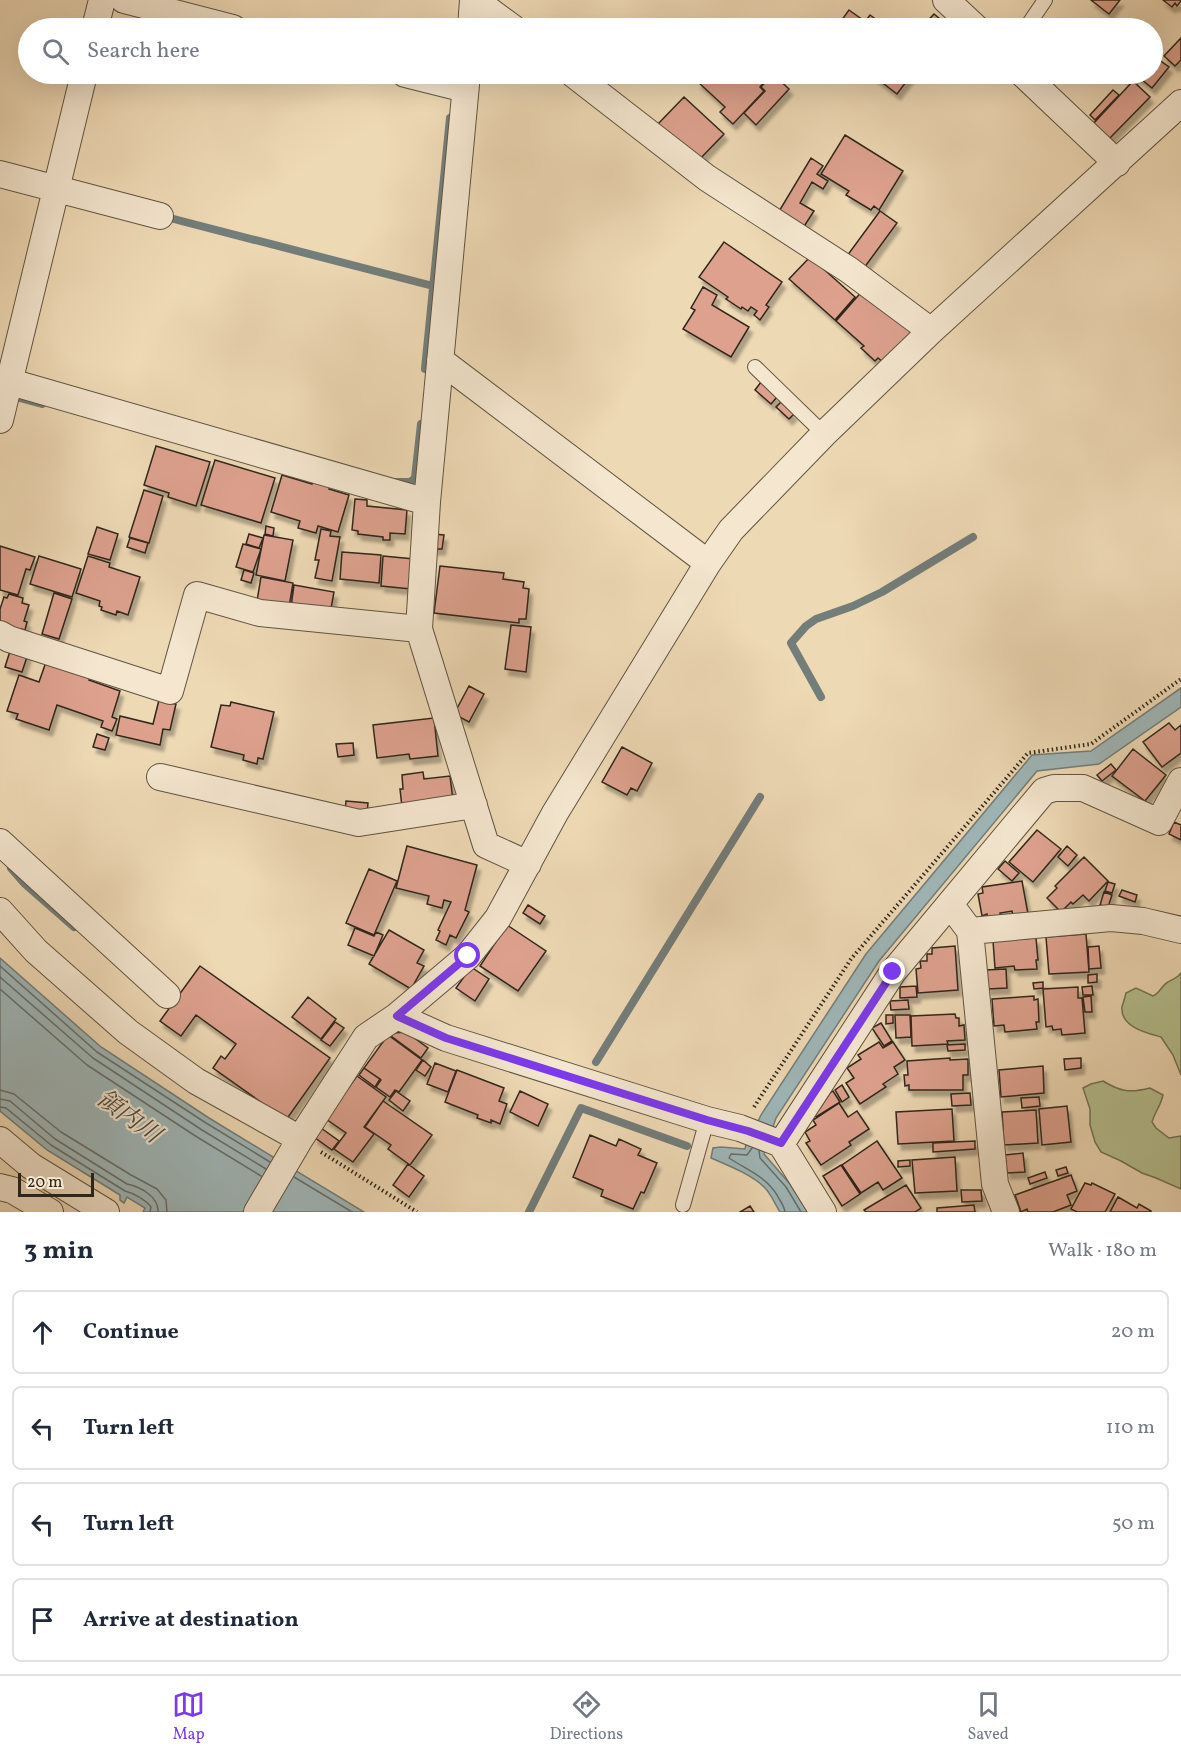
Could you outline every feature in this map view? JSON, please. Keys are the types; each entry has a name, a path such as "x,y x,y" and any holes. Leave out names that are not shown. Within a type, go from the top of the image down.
{"street":[{"path":"98,18 102,0"},
{"path":"124,0 194,18"},
{"path":"472,18 474,0 499,18"},
{"path":"946,0 965,18"},
{"path":"0,420 5,380 82,84"},
{"path":"466,84 427,502 419,629 486,845 528,864"},
{"path":"586,84 707,178 849,270 931,331"},
{"path":"1034,84 1117,163"},
{"path":"257,1212 295,1146 366,1037 397,1016 468,956 498,918 555,813 708,563 731,530 824,434 931,331 1181,103"},
{"path":"0,174 160,216"},
{"path":"440,360 708,563"},
{"path":"5,380 427,502"},
{"path":"0,634 170,691 197,596 260,613 419,629"},
{"path":"160,777 359,823 474,806"},
{"path":"778,1142 893,972 1044,790 1083,788 1159,822 1181,781"},
{"path":"0,842 166,995"},
{"path":"950,904 970,931 995,1184 1006,1212"},
{"path":"0,911 36,951 128,1032 196,1081 295,1146"},
{"path":"970,931 1111,918 1143,921 1181,930"},
{"path":"397,1016 446,1038 778,1142 823,1212"},
{"path":"0,1140 31,1166 106,1212"},
{"path":"0,1187 12,1190 50,1212"}],"lane":[{"path":"1033,18 1045,0"},
{"path":"755,367 824,434"},
{"path":"683,1205 707,1120"}],"path":[{"path":"295,1146 417,1212"}],"green space":[{"path":"1181,973 1181,1075 1173,1055 1161,1037 1142,1031 1130,1024 1125,1020 1122,1007 1126,993 1136,988 1153,996"},
{"path":"1103,1081 1131,1091 1150,1088 1163,1095 1152,1122 1169,1138 1181,1136 1181,1189 1142,1173 1101,1152 1090,1125 1090,1109 1083,1088"}],"water":[{"path":"1181,688 1181,707 1099,764 1037,771 879,961 776,1118 764,1154 790,1184 808,1212 780,1212 760,1183 711,1158 713,1148 745,1149 761,1115 866,954 1032,755 1091,751"},
{"name":"領内川","path":"0,958 101,1047 209,1118 364,1212 143,1212 145,1208 127,1197 124,1203 120,1200 120,1195 47,1150 0,1111"}],"building":[{"path":"1091,0 1120,0 1109,14"},
{"path":"1163,0 1181,1 1177,6 1175,3 1172,7"},
{"path":"849,10 860,18 843,18"},
{"path":"1181,38 1181,60 1175,66 1164,56"},
{"path":"1163,63 1169,67 1163,74"},
{"path":"700,84 763,84 760,87 764,91 733,124 720,112 725,107"},
{"path":"764,84 784,84 789,89 756,125 744,113 765,91 761,87"},
{"path":"884,84 904,84 897,94"},
{"path":"1130,84 1136,84 1150,97 1109,139 1093,124"},
{"path":"1113,90 1119,95 1095,120 1090,115"},
{"path":"684,97 724,134 698,161 658,124"},
{"path":"845,135 903,171 879,210 874,206 871,210 846,195 849,191 821,174"},
{"path":"811,158 823,166 817,174 828,181 823,189 812,182 800,203 814,211 803,228 778,213"},
{"path":"880,211 897,223 864,268 847,256"},
{"path":"724,242 782,282 766,305 769,307 760,320 754,315 757,311 751,307 748,311 742,307 741,309 699,277"},
{"path":"810,257 855,297 835,320 789,279"},
{"path":"703,287 717,295 712,305 749,327 731,357 683,329 695,310 691,308"},
{"path":"864,289 913,333 885,364 878,358 875,361 861,348 864,346 836,321"},
{"path":"761,382 777,397 771,404 755,390"},
{"path":"781,402 794,414 789,419 776,407"},
{"path":"156,446 210,462 196,506 168,497 169,493 144,485"},
{"path":"215,460 275,478 261,523 201,505"},
{"path":"282,475 312,484 313,480 331,485 329,489 349,495 338,532 318,526 316,533 298,528 300,521 271,512"},
{"path":"144,490 163,496 149,543 129,537"},
{"path":"355,499 367,500 367,506 407,510 405,534 390,533 390,540 383,540 383,537 358,534 358,531 352,530"},
{"path":"266,526 274,528 273,536 265,534"},
{"path":"97,527 118,534 110,560 88,554"},
{"path":"321,529 331,531 330,536 340,537 332,581 315,578 319,560 315,560"},
{"path":"249,534 263,538 259,548 246,544"},
{"path":"433,534 444,535 442,549 431,549"},
{"path":"264,535 293,540 285,581 256,575"},
{"path":"130,538 148,543 145,553 127,547"},
{"path":"243,544 261,549 253,572 236,567"},
{"path":"0,546 35,557 30,570 26,569 18,595 0,590"},
{"path":"342,552 381,555 379,583 340,579"},
{"path":"39,556 81,569 72,597 30,584"},
{"path":"88,556 110,563 109,567 140,577 128,615 117,611 116,615 101,610 100,601 76,593"},
{"path":"383,556 414,559 411,589 381,586"},
{"path":"440,566 504,573 503,579 524,582 523,588 529,589 526,619 519,619 519,623 434,613"},
{"path":"244,570 254,573 251,583 241,580"},
{"path":"261,577 293,583 289,607 257,601"},
{"path":"294,585 334,592 330,614 291,607"},
{"path":"54,593 72,599 59,639 42,634"},
{"path":"9,594 23,598 22,603 29,605 24,621 27,622 25,630 21,629 20,632 0,626 0,609 4,597 7,598"},
{"path":"511,625 531,627 526,672 505,669"},
{"path":"11,648 28,654 22,672 5,667"},
{"path":"46,662 90,677 89,680 120,691 112,717 117,719 112,731 101,727 103,721 57,705 49,730 16,719 18,714 7,711 19,675 39,682"},
{"path":"469,686 484,694 469,722 454,714"},
{"path":"159,700 176,704 170,730 163,729 160,745 116,735 120,716 153,724"},
{"path":"231,702 274,712 263,759 258,758 257,764 243,760 244,755 211,747 221,705 230,706"},
{"path":"434,718 438,756 410,759 409,754 377,758 373,725"},
{"path":"1169,723 1175,730 1181,725 1181,753 1162,767 1143,742"},
{"path":"97,734 109,738 105,750 93,747"},
{"path":"353,743 354,755 338,757 336,744"},
{"path":"622,747 652,763 637,791 631,788 627,795 602,782"},
{"path":"1133,749 1166,775 1145,801 1112,776"},
{"path":"1111,764 1116,770 1102,781 1097,775"},
{"path":"423,772 424,779 450,776 453,801 402,807 400,789 403,789 402,775"},
{"path":"346,801 368,803 367,814 345,812"},
{"path":"1174,822 1181,825 1181,840 1169,834"},
{"path":"1037,830 1061,849 1033,882 1009,862"},
{"path":"407,846 477,865 465,910 469,912 456,938 450,935 446,945 436,940 440,931 438,930 451,902 444,900 442,908 427,904 429,896 396,888"},
{"path":"1067,846 1077,855 1068,866 1058,857"},
{"path":"1084,857 1108,881 1089,901 1083,895 1061,912 1047,898 1057,888 1055,886"},
{"path":"1005,861 1019,873 1012,881 998,869"},
{"path":"369,869 397,881 374,935 346,923"},
{"path":"1022,881 1028,914 1013,916 1012,911 1000,913 1001,918 988,921 987,914 982,916 978,894 983,893 982,887"},
{"path":"1108,882 1115,884 1112,893 1105,891"},
{"path":"1122,890 1137,895 1135,902 1119,896"},
{"path":"1104,892 1112,895 1108,907 1100,905"},
{"path":"528,905 545,916 540,924 523,913"},
{"path":"507,925 546,951 518,991 480,966"},
{"path":"355,928 374,936 376,932 383,935 374,956 348,945"},
{"path":"389,930 424,950 417,963 424,966 411,989 369,964"},
{"path":"1086,934 1089,972 1049,974 1046,937"},
{"path":"1036,938 1037,969 1015,970 1014,966 995,968 993,941"},
{"path":"955,946 958,990 918,993 916,969 921,968 920,961 927,961 927,954 932,954 932,948"},
{"path":"1099,946 1101,968 1089,969 1088,947"},
{"path":"200,966 330,1058 286,1120 213,1068 221,1056 225,1059 236,1044 196,1015 181,1036 160,1021"},
{"path":"471,967 489,979 475,1001 456,988"},
{"path":"1006,969 1007,988 987,989 986,970"},
{"path":"1097,974 1097,982 1088,983 1088,975"},
{"path":"1043,982 1043,988 1034,989 1033,983"},
{"path":"916,986 917,997 900,998 900,987"},
{"path":"1092,986 1093,995 1083,995 1082,987"},
{"path":"1078,987 1078,998 1082,998 1085,1033 1062,1035 1061,1029 1053,1030 1052,1026 1046,1027 1043,989"},
{"path":"1034,996 1034,1000 1038,999 1037,1029 1005,1032 1004,1025 994,1026 992,999"},
{"path":"1091,996 1092,1012 1085,1012 1083,997"},
{"path":"308,997 336,1019 321,1039 292,1017"},
{"path":"908,1000 909,1009 891,1010 890,1001"},
{"path":"955,1014 956,1018 959,1018 959,1026 964,1025 965,1040 947,1041 948,1044 912,1046 911,1016"},
{"path":"886,1015 893,1015 893,1023 886,1024"},
{"path":"895,1015 910,1015 911,1037 896,1038"},
{"path":"335,1022 344,1028 330,1046 321,1040"},
{"path":"881,1023 892,1041 884,1046 872,1028"},
{"path":"406,1032 428,1048 421,1058 391,1036 393,1033"},
{"path":"388,1035 422,1060 399,1092 395,1090 390,1097 376,1087 381,1080 364,1068"},
{"path":"879,1042 883,1048 893,1042 905,1060 894,1067 898,1074 883,1084 886,1087 860,1104 846,1083 854,1078 847,1068 861,1059 858,1055"},
{"path":"965,1044 965,1050 948,1051 947,1045"},
{"path":"950,1058 950,1060 968,1059 968,1075 963,1075 963,1090 909,1090 909,1085 905,1086 904,1075 908,1075 907,1061"},
{"path":"1081,1058 1081,1068 1065,1070 1064,1059"},
{"path":"423,1060 431,1067 425,1076 416,1070"},
{"path":"435,1063 456,1071 448,1092 427,1084"},
{"path":"1043,1066 1044,1093 1001,1097 999,1070"},
{"path":"364,1068 380,1079 375,1087 359,1075"},
{"path":"457,1070 504,1088 499,1101 507,1104 500,1124 477,1118 478,1115 445,1102"},
{"path":"357,1076 386,1097 364,1127 374,1134 353,1162 334,1149 346,1133 326,1119"},
{"path":"842,1085 849,1097 842,1102 835,1090"},
{"path":"396,1091 410,1101 403,1111 389,1100"},
{"path":"520,1091 548,1104 538,1126 510,1112"},
{"path":"833,1091 840,1102 816,1117 815,1115"},
{"path":"970,1093 971,1105 952,1106 951,1094"},
{"path":"1039,1097 1040,1106 1022,1108 1021,1098"},
{"path":"383,1101 432,1135 410,1165 388,1149 391,1145 365,1127"},
{"path":"839,1103 848,1117 857,1111 869,1129 849,1142 851,1145 821,1165 806,1143 810,1141 805,1132 816,1125 813,1120"},
{"path":"1067,1106 1071,1142 1042,1145 1039,1109"},
{"path":"952,1109 954,1141 898,1144 896,1112"},
{"path":"1036,1110 1038,1143 1004,1145 1002,1112"},
{"path":"321,1128 339,1141 332,1150 314,1137"},
{"path":"590,1135 616,1146 619,1139 641,1149 638,1155 657,1163 644,1193 641,1192 633,1209 601,1196 603,1190 573,1177"},
{"path":"877,1141 902,1178 883,1190 878,1182 861,1193 842,1165"},
{"path":"975,1141 975,1149 933,1152 933,1143"},
{"path":"1023,1153 1025,1172 1007,1173 1005,1155"},
{"path":"955,1157 957,1191 915,1193 912,1160"},
{"path":"910,1160 910,1166 898,1167 898,1161"},
{"path":"408,1164 424,1176 409,1197 393,1185"},
{"path":"841,1165 860,1194 842,1206 823,1176"},
{"path":"1066,1167 1068,1173 1058,1176 1056,1170"},
{"path":"1045,1172 1047,1178 1030,1184 1028,1178"},
{"path":"1071,1175 1077,1191 1067,1195 1071,1205 1053,1212 1028,1212 1027,1209 1021,1212 1015,1195"},
{"path":"1085,1183 1091,1185 1092,1183 1115,1194 1105,1212 1077,1212 1071,1209"},
{"path":"906,1185 921,1208 915,1212 866,1212 864,1210"},
{"path":"961,1190 981,1190 982,1201 962,1202"},
{"path":"1118,1197 1137,1208 1139,1204 1151,1212 1110,1212"},
{"path":"974,1205 975,1212 937,1212 937,1208"},
{"path":"750,1206 754,1212 740,1212"}],"waterway":[{"path":"425,369 450,118"},
{"path":"166,217 433,286"},
{"path":"16,397 42,404"},
{"path":"397,482 410,482 415,478 421,424"},
{"path":"821,697 791,643 806,626 816,619 853,606 882,592 973,537"},
{"path":"596,1062 760,797"},
{"path":"11,868 25,884 74,927"},
{"path":"529,1212 581,1108 687,1146"}],"route":[{"path":"468,956 397,1016 446,1038 707,1120 740,1128 781,1143 893,972"}]}
